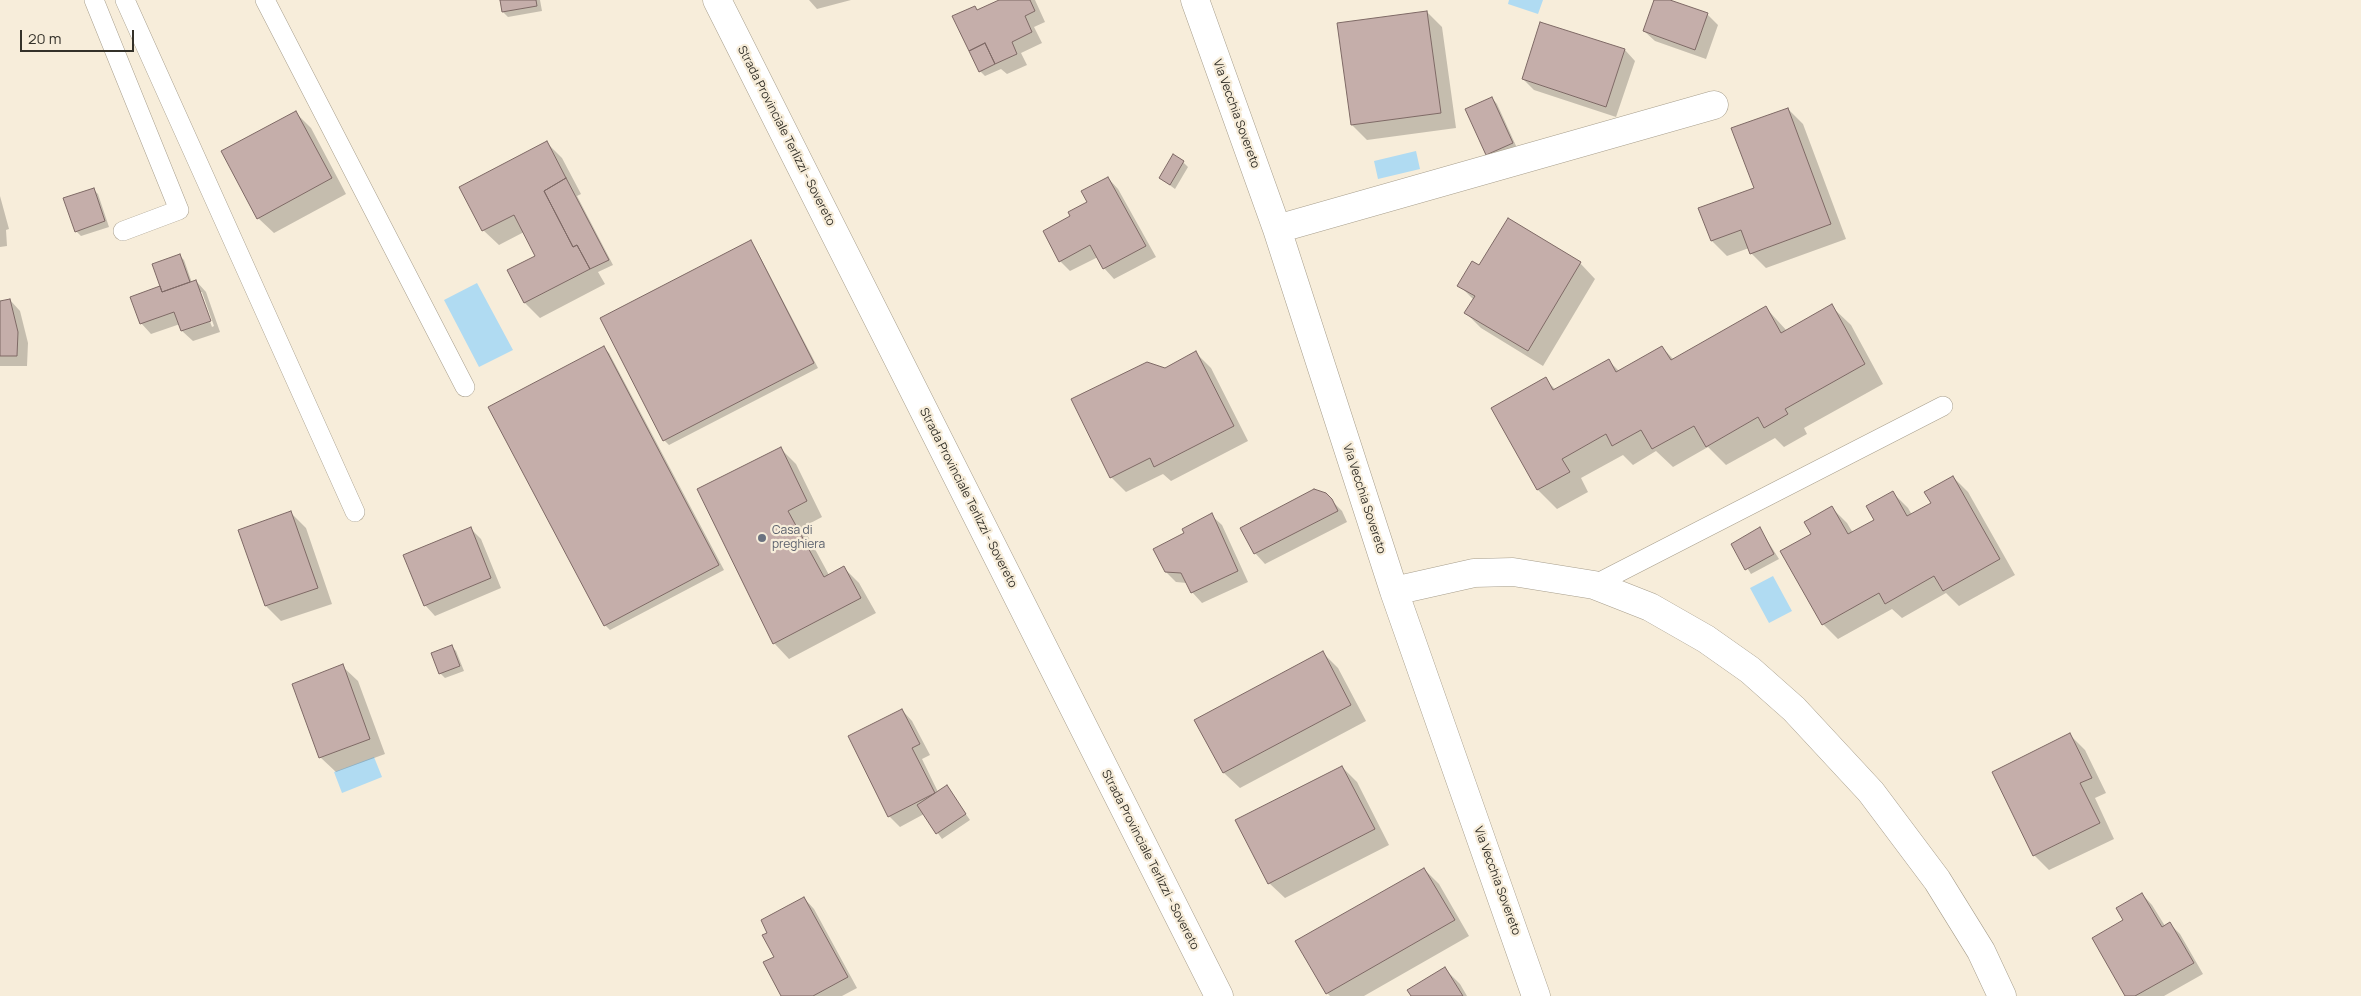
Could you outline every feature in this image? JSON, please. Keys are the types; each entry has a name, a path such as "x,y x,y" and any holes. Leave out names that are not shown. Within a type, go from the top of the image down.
{"street":[{"name":"Strada Provinciale Terlizzi - Sovereto","path":"717,0 1219,996"},
{"name":"Via Vecchia Sovereto","path":"1195,0 1277,229 1394,591 1536,996"},
{"path":"1277,229 1714,105"},
{"path":"1394,591 1474,573 1503,572 1594,585 1650,608 1706,639 1750,670 1794,708 1871,792 1937,880 1981,951 2002,996"}],"lane":[{"path":"94,0 179,210 123,231"},
{"path":"125,0 355,512"},
{"path":"265,0 465,387"},
{"path":"1594,585 1943,406"}],"water":[{"path":"1509,0 1543,0 1538,14 1508,4"},
{"path":"1416,151 1420,169 1378,179 1374,161"},
{"path":"477,283 513,350 479,367 444,300"},
{"path":"1773,576 1792,611 1769,623 1750,588"},
{"path":"374,757 382,777 342,793 334,772"}],"building":[{"path":"500,0 536,0 537,6 502,12"},
{"path":"999,0 1030,0 1035,11 1025,16 1032,32 1012,42 1017,54 995,64 985,43 969,51 952,16 975,6 977,10"},
{"path":"1654,0 1670,0 1708,13 1695,50 1643,31"},
{"path":"1427,11 1441,113 1351,125 1337,23"},
{"path":"1540,22 1625,49 1606,107 1522,79"},
{"path":"985,43 995,64 979,72 969,51"},
{"path":"1492,97 1513,143 1486,155 1465,109"},
{"path":"1788,108 1831,224 1750,254 1741,230 1711,241 1698,208 1754,188 1731,128"},
{"path":"296,111 332,178 257,219 221,151"},
{"path":"547,141 566,178 544,191 573,247 577,245 590,269 524,303 507,270 535,256 514,215 482,231 459,187"},
{"path":"1173,154 1184,161 1170,185 1159,178"},
{"path":"1108,177 1146,246 1103,269 1090,245 1059,262 1043,231 1070,216 1068,212 1087,202 1081,191"},
{"path":"566,178 609,260 590,269 577,245 573,247 544,191"},
{"path":"94,188 105,221 75,232 63,198"},
{"path":"1508,218 1581,262 1528,351 1464,313 1475,296 1457,286 1472,261 1479,265"},
{"path":"751,240 814,363 663,441 600,318"},
{"path":"180,254 190,282 162,292 152,264"},
{"path":"196,280 211,321 181,331 174,312 140,324 130,297 160,286 162,292"},
{"path":"10,299 18,332 17,356 0,356 0,301"},
{"path":"1832,304 1865,364 1785,409 1788,414 1764,428 1758,417 1706,447 1694,426 1652,449 1641,430 1612,446 1606,434 1562,459 1570,472 1537,490 1491,408 1546,377 1553,390 1609,359 1616,372 1662,346 1671,360 1766,306 1781,333"},
{"path":"604,346 719,565 604,626 488,407"},
{"path":"1196,351 1234,426 1154,467 1150,458 1110,478 1071,399 1147,362 1165,368"},
{"name":"Casa di preghiera","path":"781,447 807,501 788,511 824,577 844,566 861,598 773,644 697,489"},
{"path":"1953,476 2000,559 1943,591 1934,576 1885,604 1879,593 1822,625 1780,551 1811,534 1804,522 1832,506 1848,534 1874,520 1866,506 1893,491 1907,516 1931,503 1924,492"},
{"path":"1314,489 1326,493 1332,499 1338,511 1254,554 1240,528"},
{"path":"291,511 318,588 265,606 238,530"},
{"path":"1212,513 1238,571 1191,593 1181,573 1165,572 1153,549 1184,533 1182,529"},
{"path":"471,527 491,578 424,606 403,555"},
{"path":"1760,527 1774,554 1745,570 1731,544"},
{"path":"452,645 460,666 439,674 431,653"},
{"path":"1323,651 1351,705 1223,773 1194,720"},
{"path":"343,664 370,739 319,758 292,684"},
{"path":"902,709 920,744 912,748 935,793 888,817 848,736"},
{"path":"2070,733 2092,778 2080,783 2100,823 2033,856 1992,772"},
{"path":"1342,766 1375,829 1268,884 1235,820"},
{"path":"947,785 966,814 936,834 917,805"},
{"path":"1424,868 1455,920 1326,994 1295,941"},
{"path":"2142,893 2162,927 2170,922 2194,963 2135,996 2125,996 2092,938 2123,920 2116,908"},
{"path":"804,897 848,977 813,996 781,996 763,962 774,957 762,935 767,933 761,920"},
{"path":"1445,967 1463,996 1411,996 1407,990"}],"place":[{"name":"Casa di preghiera","path":"762,538"}]}
